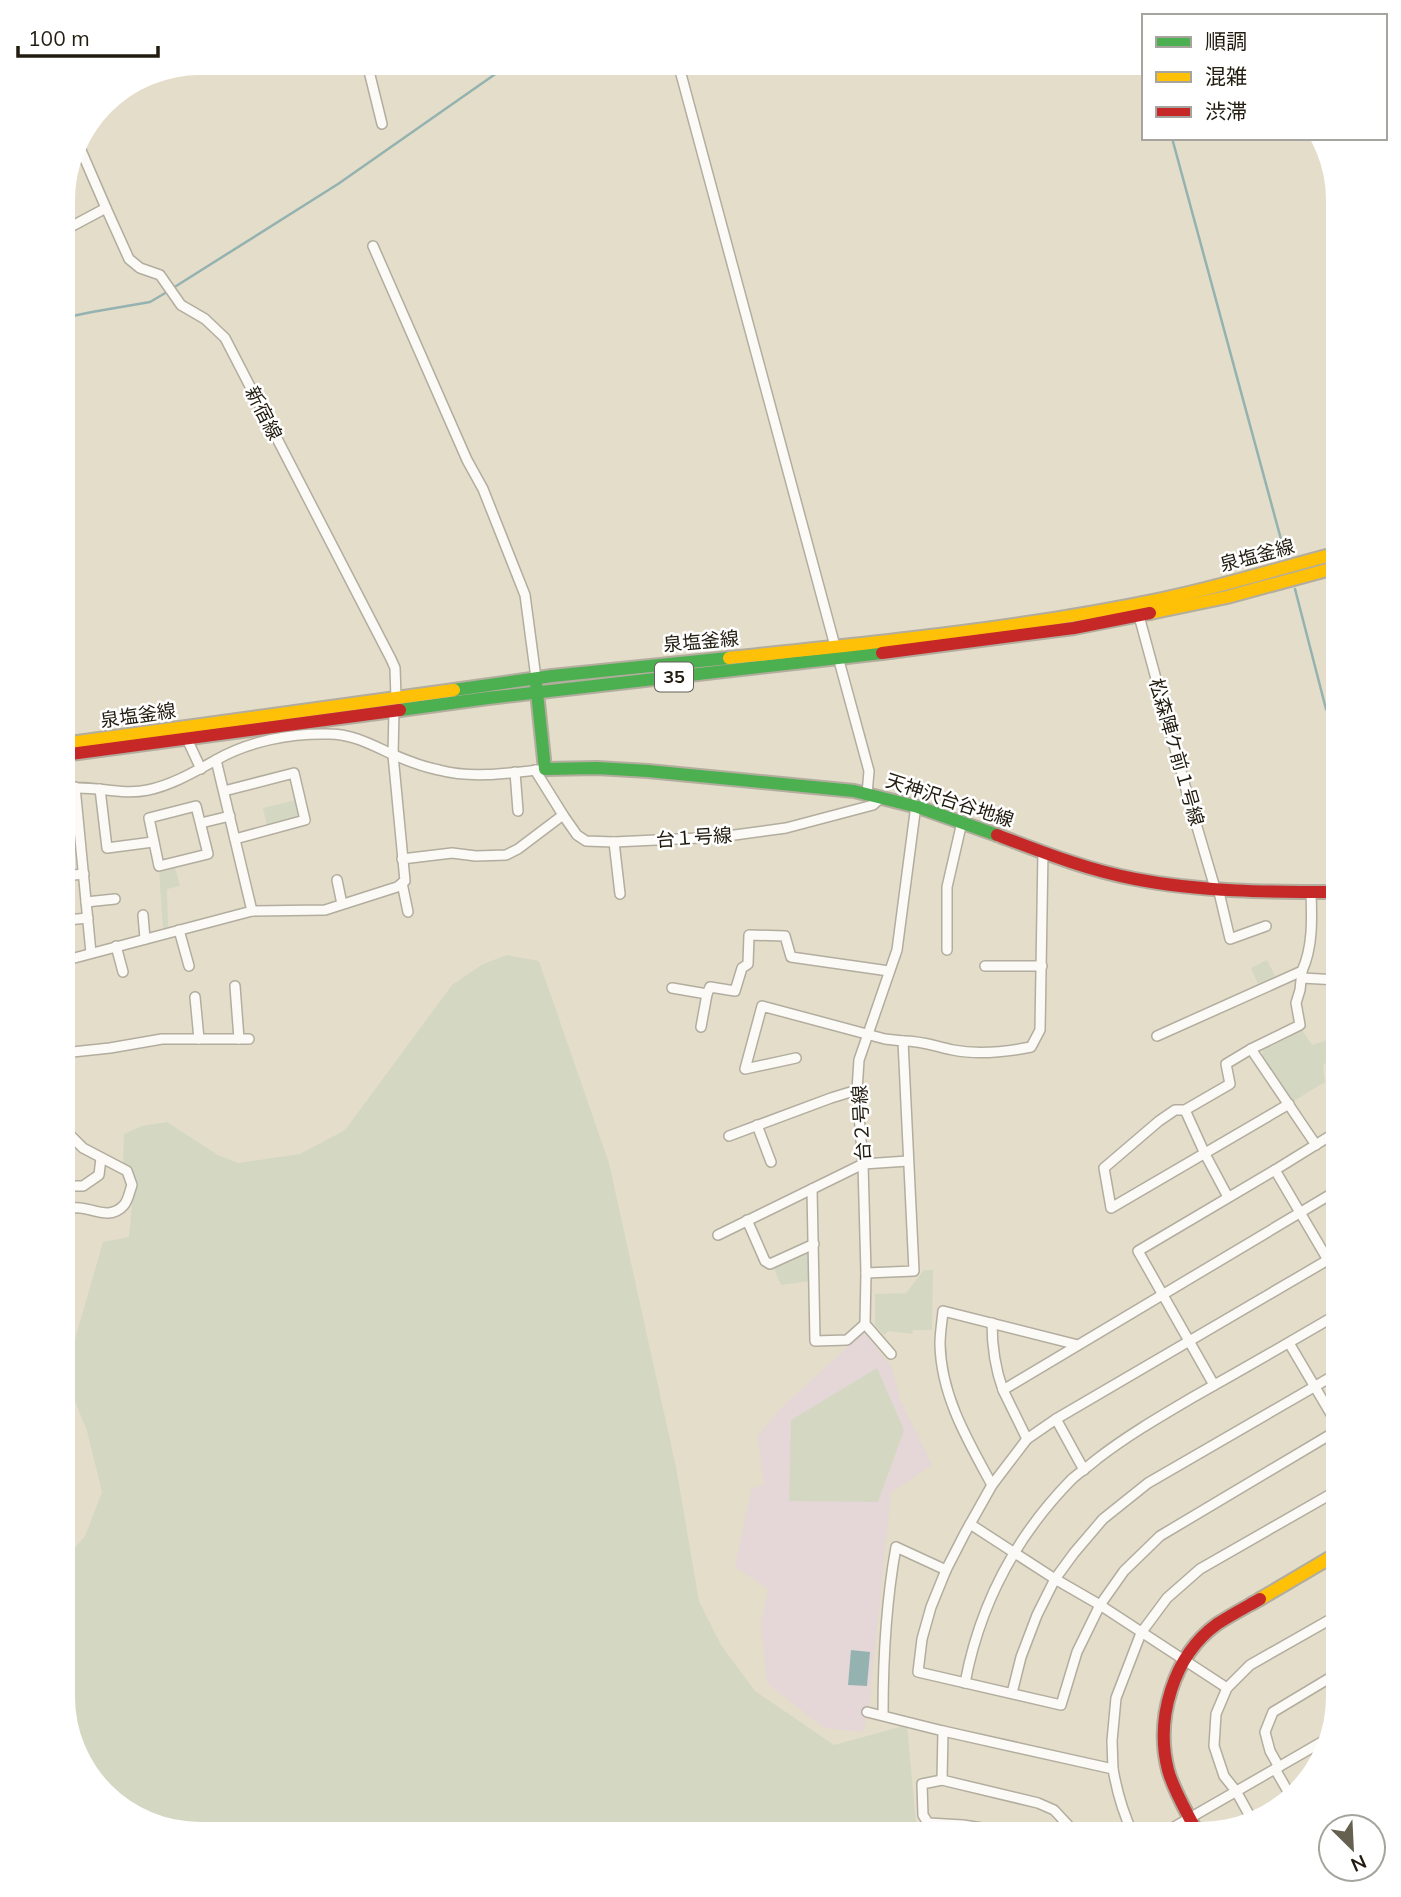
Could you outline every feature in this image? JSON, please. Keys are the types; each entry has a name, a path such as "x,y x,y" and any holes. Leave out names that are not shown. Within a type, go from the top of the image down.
{"main road":[{"name":"泉塩釜線","path":"76,742 395,704 537,692 837,652 1136,605 1326,556"},
{"name":"泉塩釜線","path":"76,753 187,739 536,678 837,652 952,645 1074,628 1227,597 1326,570"},
{"path":"536,678 540,770"},
{"name":"天神沢台谷地線","path":"540,770 607,768 867,794 916,806 1076,863 1132,879 1194,887 1326,892"},
{"path":"1191,1822 1168,1770 1163,1731 1170,1691 1184,1661 1192,1648 1216,1625 1326,1560"}],"street":[{"path":"370,76 382,124"},
{"path":"682,76 869,771 867,794"},
{"name":"新宿線","path":"83,156 129,259 140,268 160,275 181,305 205,318 225,338 395,668 393,755 405,881 402,883 408,912"},
{"path":"76,224 106,208"},
{"path":"373,246 467,460 483,489 514,565 525,595 536,678"},
{"name":"松森陣ケ前１号線","path":"1139,615 1230,939 1266,926"},
{"path":"76,787 130,793 150,790 201,769 239,749 266,741 327,734 362,740 393,755 440,771 472,774 540,770"},
{"path":"187,739 201,769"},
{"path":"216,760 252,911"},
{"name":"台１号線","path":"540,770 563,816 577,835 586,841 720,837 786,828 873,805 882,797"},
{"path":"514,772 518,811"},
{"path":"224,791 294,773 305,820 235,839"},
{"path":"100,789 107,848 153,842"},
{"path":"76,793 92,953"},
{"path":"196,806 208,854 159,866 153,842 149,818 196,806"},
{"name":"台２号線","path":"866,1324 863,1164 857,1090 859,1059 870,1034 897,950 916,806"},
{"path":"201,823 230,816"},
{"path":"402,859 452,853 476,856 506,855 563,816"},
{"path":"947,950 947,887 961,822"},
{"path":"614,842 620,894"},
{"path":"796,1058 746,1069 762,1006 885,1039 920,1041 955,1051 1004,1052 1031,1047 1040,1030 1043,851"},
{"path":"76,875 84,874"},
{"path":"337,880 342,904"},
{"path":"75,958 252,911 325,910 397,887 402,883"},
{"path":"1289,1104 1111,1209 1104,1168 1175,1110 1185,1110 1230,1084 1226,1063 1300,1026 1296,1003 1309,956 1311,892"},
{"path":"86,902 115,899"},
{"path":"143,915 145,939"},
{"path":"76,919 88,918"},
{"path":"179,930 189,967"},
{"path":"701,1027 710,988 735,991 742,968 748,964 749,935 786,936 791,957 889,971"},
{"path":"116,946 123,972"},
{"path":"985,966 1042,966"},
{"path":"1157,1036 1302,975 1326,978"},
{"path":"235,986 239,1040"},
{"path":"671,988 707,994"},
{"path":"195,997 199,1039"},
{"path":"75,1052 162,1039 249,1039"},
{"path":"866,1273 914,1271 903,1041"},
{"path":"1251,1049 1316,1145"},
{"path":"729,1136 857,1090"},
{"path":"1185,1110 1228,1197"},
{"path":"757,1125 771,1162"},
{"path":"1214,1385 1138,1251 1326,1139"},
{"path":"75,1140 83,1148 127,1171 132,1185 124,1206 110,1213 75,1207"},
{"path":"75,1186 83,1186 99,1174 101,1158"},
{"path":"718,1234 863,1164 908,1161"},
{"path":"1275,1170 1326,1257"},
{"path":"812,1189 815,1341 847,1340 866,1324 891,1354"},
{"path":"1003,1390 1326,1197"},
{"path":"747,1220 765,1261 770,1264 814,1244"},
{"path":"1326,1261 1027,1438 992,1485 946,1570 922,1639 918,1672 1061,1705 1077,1652 1100,1605 1124,1571 1160,1536 1326,1435"},
{"path":"992,1485 967,1441 953,1408 942,1370 940,1343 943,1311 1078,1345"},
{"path":"965,1683 980,1622 994,1589 1034,1522 1074,1478 1121,1441 1326,1321"},
{"path":"992,1323 996,1370 1027,1438"},
{"path":"1289,1343 1326,1406"},
{"path":"1012,1693 1033,1625 1055,1579 1103,1519 1147,1483 1326,1380"},
{"path":"1056,1419 1084,1470"},
{"path":"1127,1822 1117,1790 1112,1741 1116,1698 1141,1633 1167,1598 1200,1569 1326,1497"},
{"path":"970,1524 1227,1688"},
{"path":"883,1715 886,1627 890,1578 896,1547 946,1570"},
{"path":"1248,1812 1224,1776 1214,1746 1216,1714 1227,1688 1250,1665 1326,1622"},
{"path":"1286,1787 1269,1751 1265,1731 1273,1712 1326,1680"},
{"path":"867,1712 1114,1769"},
{"path":"942,1780 943,1731"},
{"path":"1182,1822 1315,1746"},
{"path":"928,1822 923,1815 922,1784 942,1780 1038,1803 1054,1810 1065,1822"}],"shaded area":[{"path":"864,1332 892,1368 900,1400 932,1465 891,1492 869,1706 863,1732 824,1728 767,1683 761,1624 768,1589 735,1567 752,1488 764,1485 758,1436 779,1410"}],"green space":[{"path":"296,800 299,813 295,818 267,826 263,808"},
{"path":"175,867 180,886 167,889 168,927 163,928 159,871"},
{"path":"507,955 539,961 609,1163 676,1467 699,1601 721,1645 755,1691 834,1745 907,1725 916,1822 192,1821 160,1815 131,1801 106,1779 92,1759 76,1713 75,1547 85,1536 102,1492 87,1431 75,1402 75,1338 103,1242 129,1237 134,1183 132,1171 123,1164 124,1134 142,1126 167,1122 218,1155 238,1163 300,1154 345,1130 452,985 483,964"},
{"path":"1267,960 1275,976 1258,984 1251,968"},
{"path":"1302,1030 1312,1045 1326,1041 1326,1063 1323,1064 1325,1082 1292,1102 1262,1056 1263,1049"},
{"path":"810,1249 810,1281 781,1285 773,1266"},
{"path":"924,1270 933,1270 932,1330 913,1330 912,1334 889,1331 884,1335 875,1325 875,1294 906,1293"},
{"path":"877,1368 904,1430 878,1502 789,1501 791,1420"}],"water":[{"path":"851,1650 870,1652 867,1686 848,1685"}],"waterway":[{"path":"173,288 338,184 492,76"},
{"path":"1173,140 1285,554"},
{"path":"76,315 150,302 167,292"},
{"path":"1295,589 1326,709"}],"traffic: fast":[{"path":"400,710 882,653"},
{"path":"454,690 552,676 729,658"},
{"path":"536,683 545,769 648,771 854,791 918,807 997,835"}],"traffic: slow":[{"path":"729,658 946,634 1108,610 1206,589 1326,556"},
{"path":"1150,613 1227,597 1326,570"},
{"path":"76,742 454,690"},
{"path":"1260,1599 1326,1560"}],"traffic: jam":[{"path":"882,653 1074,628 1150,613"},
{"path":"76,753 400,710"},
{"path":"997,835 1082,866 1160,883 1236,890 1326,892"},
{"path":"1192,1822 1177,1795 1168,1770 1164,1730 1171,1690 1189,1653 1202,1637 1217,1624 1260,1599"}]}
